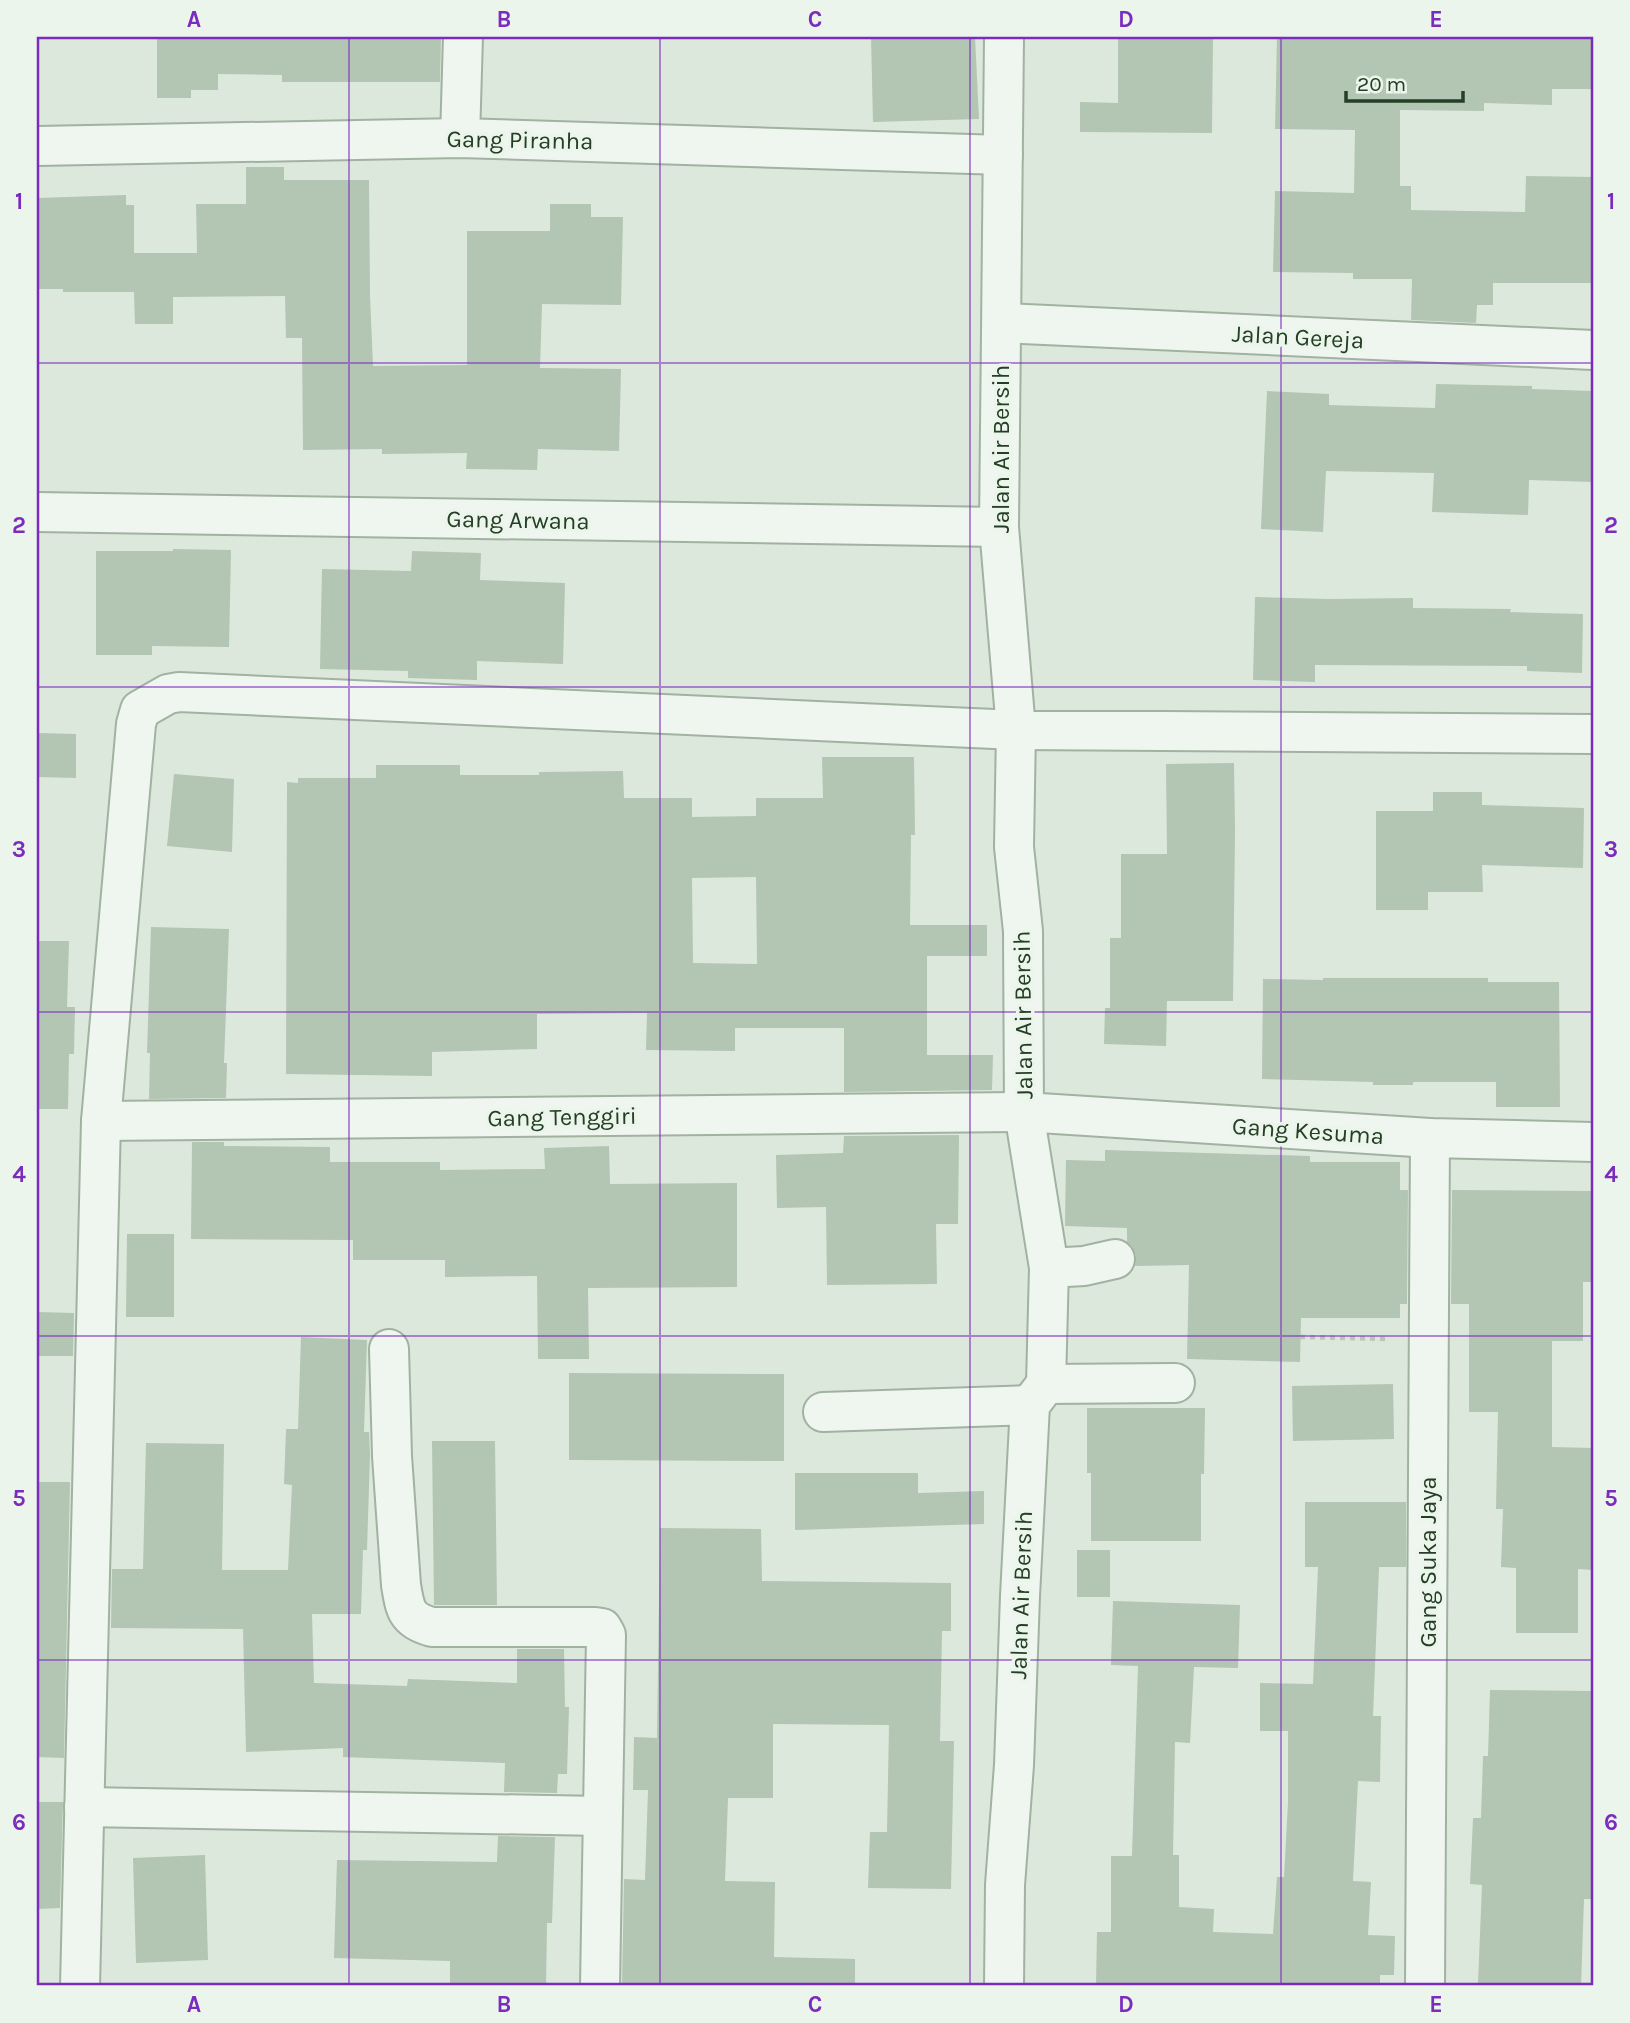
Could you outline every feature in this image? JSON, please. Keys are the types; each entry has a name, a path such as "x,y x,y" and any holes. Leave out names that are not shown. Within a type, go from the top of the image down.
{"street":[{"path":"460,138 463,37"},
{"name":"Jalan Air Bersih","path":"1004,37 999,527 1016,730 1014,847 1023,931 1024,1112 1049,1268 1005,1885 1004,1986"},
{"name":"Gang Piranha","path":"37,146 460,138 1003,155"},
{"name":"Jalan Gereja","path":"1002,323 1593,350"},
{"name":"Gang Arwana","path":"37,512 999,527"},
{"path":"80,1986 101,1121 136,724 140,710 168,694 180,692 1016,730 1593,734"},
{"name":"Gang Tenggiri","path":"101,1121 1024,1112"},
{"name":"Gang Kesuma","path":"1024,1112 1430,1138 1593,1142"},
{"name":"Gang Suka Jaya","path":"1425,1986 1430,1138"},
{"path":"1049,1268 1084,1266 1115,1259"},
{"path":"389,1349 392,1456 401,1585 409,1615 418,1623 432,1627 602,1628 606,1634 600,1986"},
{"path":"823,1412 1175,1382"},
{"path":"84,1807 602,1816"}],"path":[{"path":"1300,1337 1429,1339"}],"building":[{"path":"157,37 441,37 440,82 282,82 282,75 218,74 218,90 191,90 191,98 157,98"},
{"path":"871,37 975,37 979,119 873,122"},
{"path":"1118,37 1213,37 1212,133 1080,132 1080,102 1118,103"},
{"path":"1277,37 1593,37 1593,89 1552,89 1552,105 1484,103 1484,111 1400,110 1400,186 1411,186 1411,210 1525,212 1526,176 1593,177 1593,283 1493,283 1493,305 1477,305 1476,323 1411,320 1412,279 1353,279 1353,273 1273,272 1275,191 1354,193 1355,130 1275,129"},
{"path":"246,167 284,167 284,180 369,180 373,366 467,365 467,231 550,231 550,204 591,204 591,217 623,217 621,305 542,304 540,368 621,369 619,451 538,449 537,470 466,469 467,453 382,454 382,449 303,450 302,338 286,338 285,296 173,297 173,324 135,324 134,292 63,292 63,289 37,289 37,198 126,195 126,205 134,205 134,253 197,253 196,204 246,204"},
{"path":"1436,384 1532,386 1532,389 1593,391 1593,482 1529,480 1528,515 1432,512 1434,473 1326,471 1323,532 1261,529 1267,391 1329,394 1329,405 1435,408"},
{"path":"231,550 229,647 152,646 152,655 96,655 96,551"},
{"path":"412,551 481,553 480,580 565,583 563,664 477,661 477,680 408,678 408,671 320,669 322,569 411,571"},
{"path":"1255,597 1413,598 1413,608 1511,609 1510,612 1583,614 1582,673 1527,671 1527,666 1315,665 1315,682 1253,680"},
{"path":"37,733 76,734 76,778 37,777"},
{"path":"822,757 914,757 915,835 911,835 910,925 987,925 987,956 927,956 927,1055 993,1055 992,1090 844,1092 844,1028 735,1028 735,1051 646,1050 647,1013 537,1014 537,1049 432,1052 432,1076 286,1074 287,782 298,783 298,778 376,778 376,765 460,765 460,775 623,771 624,798 692,798 692,817 756,816 756,798 823,798","holes":["756,877 757,964 693,963 692,878"]},
{"path":"1234,763 1233,1001 1167,1001 1166,1046 1104,1044 1105,1008 1110,1008 1110,938 1121,938 1121,854 1167,854 1166,764"},
{"path":"174,774 234,779 232,852 167,846"},
{"path":"1433,792 1482,792 1482,805 1584,808 1583,868 1482,865 1483,892 1428,892 1428,910 1376,910 1376,811 1433,811"},
{"path":"151,927 229,929 224,1063 227,1063 226,1098 149,1099 150,1053 147,1053"},
{"path":"37,941 69,941 67,1007 75,1007 74,1054 69,1054 68,1109 37,1109"},
{"path":"1488,978 1488,982 1559,982 1560,1107 1496,1107 1496,1082 1373,1085 1373,1082 1262,1079 1263,979"},
{"path":"959,1135 958,1224 936,1224 937,1284 827,1285 826,1207 777,1208 776,1155 843,1153 844,1136"},
{"path":"192,1142 224,1142 224,1146 330,1147 330,1162 440,1162 440,1170 545,1169 544,1148 609,1146 610,1184 737,1183 737,1287 588,1288 589,1359 538,1359 537,1276 445,1277 445,1260 353,1260 353,1240 191,1239"},
{"path":"1105,1150 1310,1156 1310,1162 1400,1162 1400,1190 1408,1190 1407,1304 1400,1304 1400,1318 1301,1318 1300,1362 1187,1359 1189,1265 1135,1266 1136,1255 1127,1242 1127,1228 1065,1226 1066,1160 1105,1161"},
{"path":"1452,1190 1593,1191 1593,1282 1583,1282 1583,1341 1552,1341 1552,1447 1593,1448 1593,1570 1578,1569 1578,1633 1516,1633 1516,1568 1501,1567 1503,1509 1496,1509 1498,1412 1469,1412 1469,1304 1451,1304"},
{"path":"127,1234 174,1234 174,1317 126,1317"},
{"path":"37,1312 74,1313 73,1356 37,1356"},
{"path":"301,1337 367,1340 364,1432 369,1432 370,1455 367,1550 363,1550 361,1614 312,1614 314,1683 407,1686 408,1679 517,1683 517,1649 564,1649 565,1707 569,1707 567,1774 558,1774 557,1793 504,1792 505,1763 343,1757 343,1748 246,1752 243,1629 111,1628 112,1569 143,1569 146,1443 224,1444 222,1570 288,1570 292,1485 284,1484 286,1429 298,1429"},
{"path":"569,1373 784,1374 784,1461 569,1460"},
{"path":"1393,1384 1394,1439 1293,1441 1292,1386"},
{"path":"1087,1408 1205,1408 1201,1541 1091,1541"},
{"path":"432,1441 495,1441 497,1605 434,1605"},
{"path":"795,1473 918,1473 918,1493 984,1491 984,1524 795,1530"},
{"path":"37,1482 70,1482 64,1758 37,1757"},
{"path":"1305,1502 1406,1502 1406,1567 1379,1567 1373,1716 1381,1716 1380,1782 1358,1781 1353,1881 1371,1882 1368,1935 1395,1936 1394,1975 1380,1975 1380,1986 1096,1986 1097,1932 1111,1932 1111,1856 1132,1856 1138,1666 1111,1665 1113,1601 1240,1605 1238,1668 1194,1667 1190,1743 1175,1742 1173,1855 1179,1855 1179,1907 1214,1909 1213,1932 1273,1934 1277,1877 1284,1877 1288,1731 1260,1731 1260,1683 1313,1684 1318,1567 1305,1567"},
{"path":"660,1528 761,1529 762,1581 951,1583 951,1631 942,1631 940,1741 954,1741 951,1889 868,1888 870,1832 887,1832 889,1725 773,1724 773,1798 728,1798 725,1881 775,1882 774,1957 855,1959 855,1986 622,1986 624,1879 645,1880 648,1790 633,1790 634,1737 657,1738"},
{"path":"1077,1550 1110,1550 1110,1597 1077,1597"},
{"path":"1490,1690 1593,1691 1593,1899 1584,1899 1581,1986 1478,1983 1482,1885 1470,1884 1473,1818 1481,1818 1483,1756 1488,1756"},
{"path":"37,1802 63,1802 60,1908 37,1909"},
{"path":"498,1836 555,1837 552,1923 547,1923 546,1986 450,1986 450,1961 334,1958 337,1860 497,1862"},
{"path":"205,1855 208,1960 136,1963 133,1858"}]}
